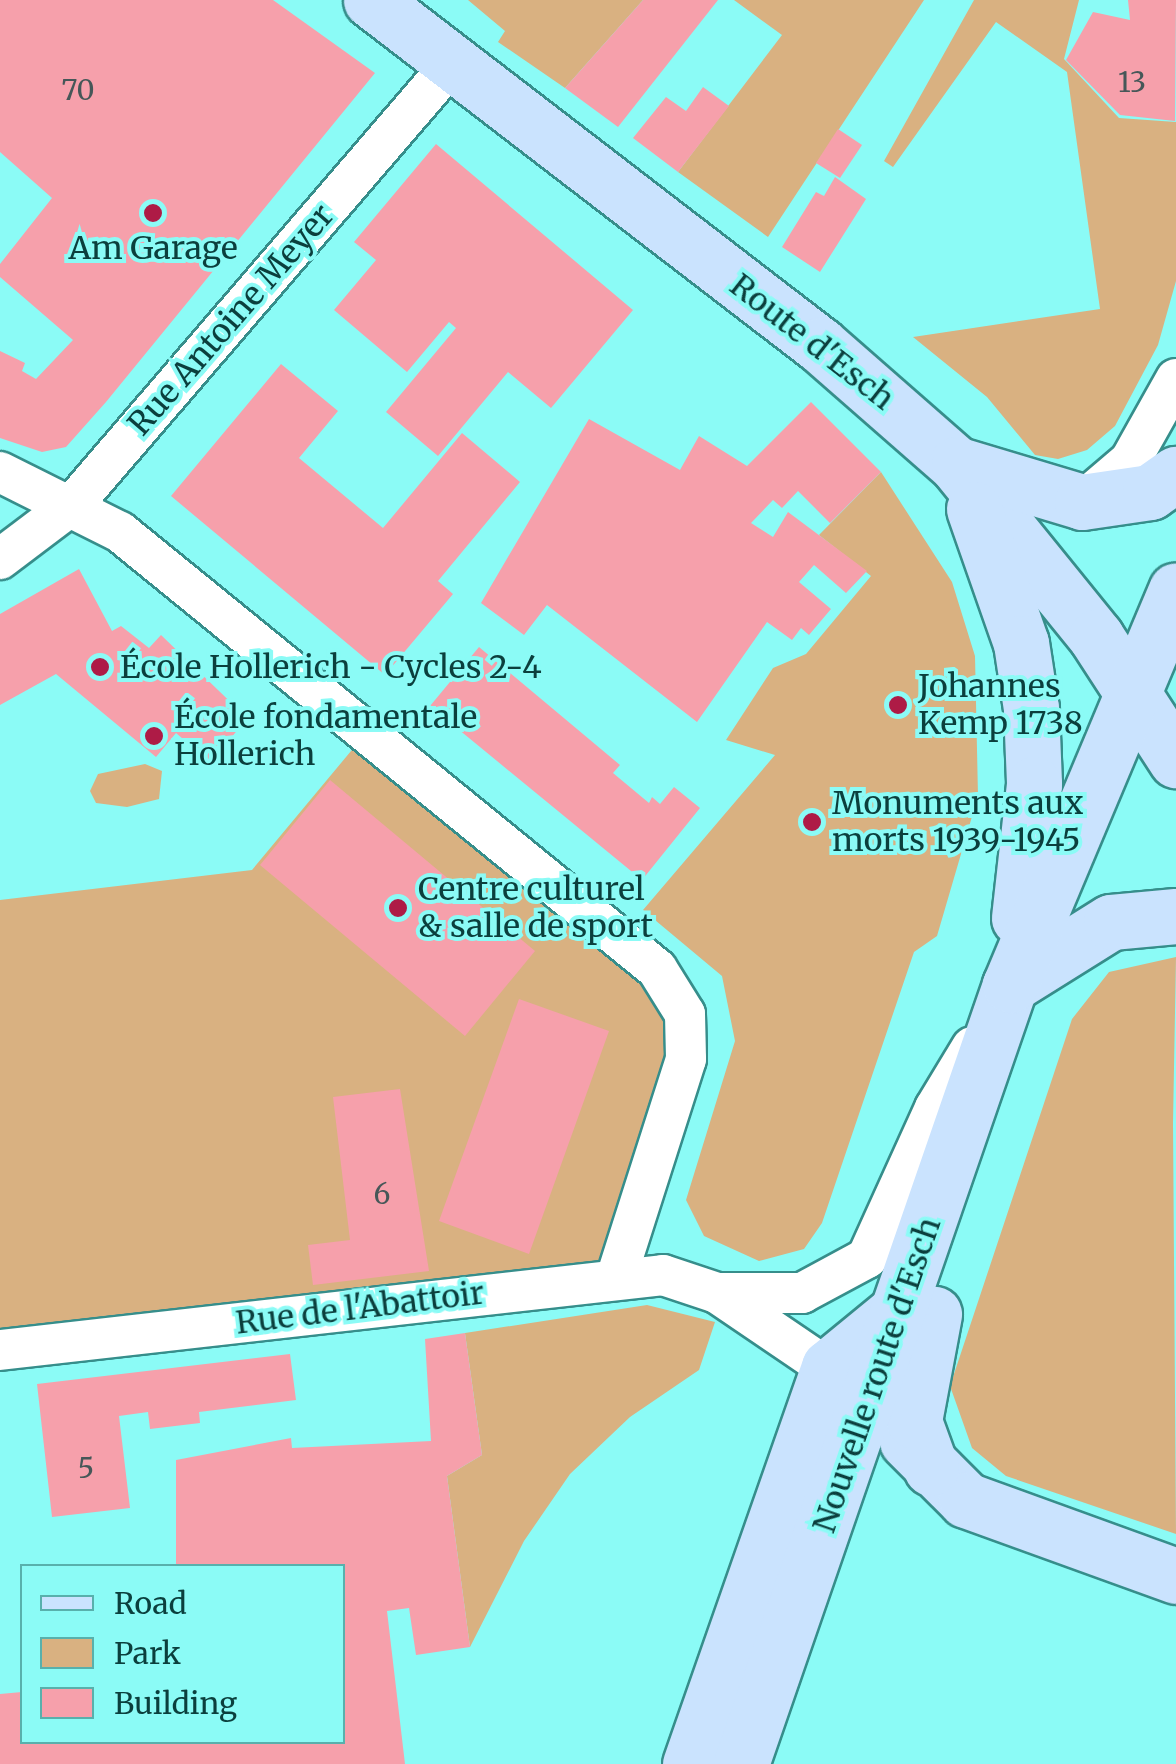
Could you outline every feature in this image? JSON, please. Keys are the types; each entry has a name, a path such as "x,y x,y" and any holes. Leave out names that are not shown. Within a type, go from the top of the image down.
{"main road":[{"name":"Route d'Esch","path":"371,0 449,66 820,345 956,464 1134,690 1176,760"},
{"path":"956,464 1082,502 1150,492 1176,474"},
{"path":"931,1468 914,1421 916,1380 981,1170 1010,985 1034,784 1021,643 956,464"},
{"name":"Nouvelle route d'Esch","path":"741,1764 849,1383 901,1308 1010,985 1176,591"},
{"path":"1010,985 1111,922 1176,916"},
{"path":"690,1764 849,1383 966,1500 1007,1520 1176,1576"}],"street":[{"name":"Rue Antoine Meyer","path":"0,559 74,503 449,66"},
{"path":"1082,502 1130,462 1176,380"},
{"path":"0,472 74,503 658,969 685,1014 686,1059 616,1278"},
{"name":"Nouvelle route d'Esch","path":"867,1258 935,1108 1010,985"},
{"name":"Rue de l'Abattoir","path":"717,1293 802,1293 867,1258"},
{"name":"Rue de l'Abattoir","path":"0,1350 664,1275 717,1293 849,1383"}],"green space":[{"path":"468,0 643,0 565,88 498,42 505,31"},
{"path":"734,0 924,0 768,237 678,172 782,35"},
{"path":"974,0 1079,0 1064,59 1119,118 1176,122 1176,281 1158,345 1115,426 1087,450 1058,459 1035,455 987,397 913,337 1100,309 1067,72 996,22 893,167 884,161"},
{"path":"881,472 952,582 975,656 978,796 937,936 914,952 822,1223 804,1249 759,1261 704,1236 686,1200 735,1041 722,976 643,910 775,755 726,740 773,668 806,654 871,576 819,535"},
{"path":"366,733 685,1014 616,1279 0,1350 0,900 252,870"},
{"path":"145,764 162,771 159,799 127,807 96,803 90,791 98,774"},
{"path":"1176,957 1176,1534 1006,1476 972,1448 950,1386 1072,1019 1109,972"},
{"path":"647,1305 715,1322 699,1370 630,1417 570,1474 524,1541 470,1647 447,1476 482,1455 465,1333"}],"building":[{"name":"Am Garage","path":"0,0 273,0 375,73 106,402 66,447 42,452 0,438 0,351 25,363 22,371 36,379 73,340 0,277 0,264 52,198 0,152"},
{"path":"643,0 718,0 618,127 565,88"},
{"path":"1128,0 1176,0 1175,121 1120,115 1066,60 1093,12 1130,20"},
{"path":"703,87 729,106 678,172 633,138 666,97 686,111"},
{"path":"838,129 862,145 840,178 816,163"},
{"path":"436,144 633,310 551,408 508,372 438,456 386,412 456,328 449,322 407,372 334,310 376,260 354,242"},
{"path":"835,177 866,199 820,272 782,247 816,192 824,196"},
{"path":"281,364 338,411 299,458 383,528 462,433 520,482 438,581 453,594 385,675 171,496"},
{"path":"811,402 881,472 830,523 798,491 782,508 773,500 751,523 773,537 788,512 867,571 846,593 814,565 799,582 831,609 809,635 801,628 792,640 767,622 697,722 547,605 524,635 481,603 589,419 680,470 699,436 747,466"},
{"name":"École Hollerich - Cycles 2-4","path":"79,569 112,631 121,626 149,648 161,635 247,718 211,763 176,733 156,757 56,674 0,705 0,614"},
{"path":"479,647 620,765 613,773 649,803 652,797 660,804 674,787 700,808 642,880 430,706"},
{"name":"Centre culturel & salle de sport","path":"330,780 535,951 465,1036 260,865"},
{"path":"519,999 609,1031 529,1254 439,1221"},
{"path":"400,1089 429,1271 313,1285 308,1245 350,1240 333,1097"},
{"path":"465,1333 482,1455 447,1476 470,1647 416,1655 409,1608 387,1611 405,1764 0,1764 0,1694 20,1692 20,1744 345,1744 345,1564 176,1564 176,1460 291,1438 292,1448 431,1441 425,1339"},
{"path":"290,1354 296,1400 199,1412 200,1423 150,1429 148,1412 119,1416 130,1508 52,1517 37,1384"}],"place":[{"name":"Am Garage","path":"153,213"},
{"name":"École Hollerich - Cycles 2-4","path":"100,667"},
{"name":"Johannes Kemp 1738","path":"898,705"},
{"name":"École fondamentale Hollerich","path":"154,736"},
{"name":"Monuments aux morts 1939-1945","path":"812,822"},
{"name":"Centre culturel & salle de sport","path":"398,908"}]}
